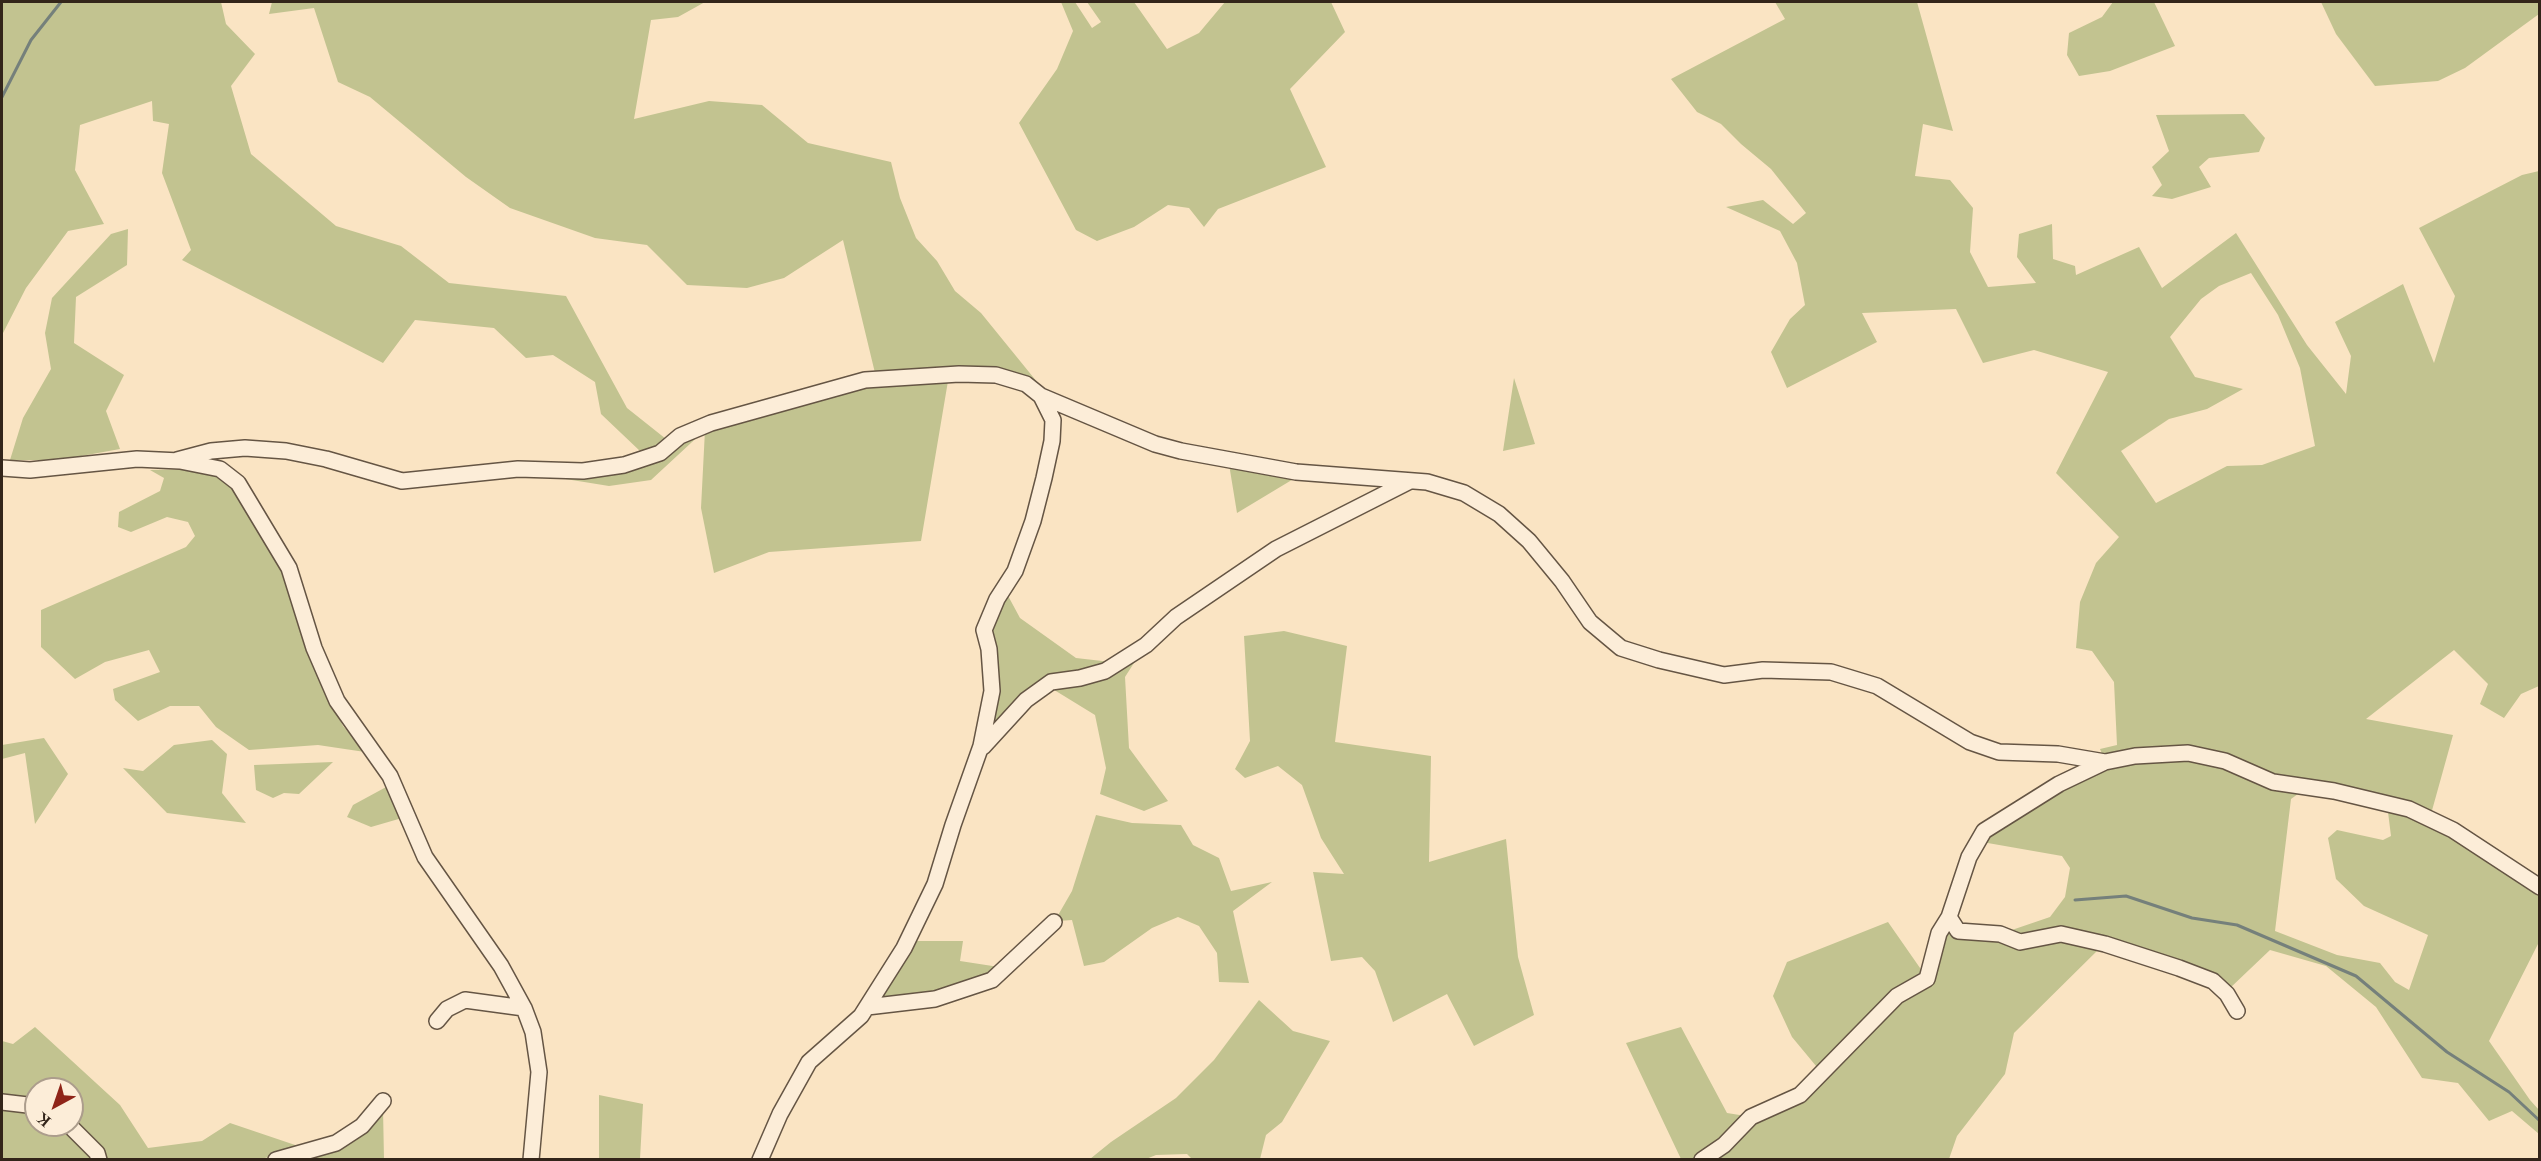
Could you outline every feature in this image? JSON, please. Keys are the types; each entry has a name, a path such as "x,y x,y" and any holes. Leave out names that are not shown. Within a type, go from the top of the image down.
{"street":[{"path":"177,460 211,451 246,448 286,451 326,459 402,481 518,469 583,471 624,465 660,453 680,436 711,423 865,380 959,374 996,375 1026,384 1041,396 1155,444 1181,451 1296,472 1427,482 1464,493 1499,514 1536,549 1562,581 1590,622 1621,648 1659,660 1724,675 1763,670 1831,672 1877,686 1970,742 2000,752 2058,754 2105,762"},
{"path":"760,1160 780,1114 809,1062 861,1016 904,948 935,884 979,752 992,691 989,649 984,630 997,600 1016,571 1033,521 1052,441 1053,420 1041,396"},
{"path":"2,468 30,470 137,459 177,460 220,469 238,483 289,568 314,648 337,701 390,776 425,857 501,966 524,1008 533,1032 539,1072 531,1160"},
{"path":"979,752 997,728 1026,700 1051,682 1080,678 1105,671 1146,645 1176,617 1276,549 1410,482"},
{"path":"1702,1160 1724,1145 1750,1117 1800,1095 1896,996 1927,979 1939,933 1949,917 1969,857 1984,831 2059,784 2105,762 2135,756 2188,753 2225,761 2273,782 2334,791 2409,809 2453,830 2540,886"},
{"path":"1949,917 1959,930 2000,934 2020,942 2061,934 2104,944 2180,968 2213,981 2228,994 2237,1011"},
{"path":"867,1007 935,999 992,980 1054,922"},
{"path":"437,1021 447,1009 465,1000 524,1008"},
{"path":"276,1160 336,1143 362,1126 383,1101"},
{"path":"2,1102 24,1105"},
{"path":"81,1137 97,1153 99,1160"}],"green space":[{"path":"2,2 221,2 226,24 255,54 231,86 251,154 336,226 401,246 449,283 566,296 627,408 666,439 657,449 641,452 601,414 595,382 553,355 526,358 494,328 415,320 383,363 182,260 191,250 162,173 169,124 153,121 152,101 80,125 75,170 104,224 68,231 26,288 2,335"},
{"path":"272,2 705,2 678,17 651,20 634,119 709,101 762,105 808,143 891,162 900,198 916,238 937,261 955,291 981,313 1042,388 1024,379 875,373 843,240 784,278 747,288 687,285 647,245 595,238 510,208 466,177 370,97 338,82 314,8 269,14"},
{"path":"1061,2 1075,2 1092,28 1101,22 1087,2 1134,2 1167,49 1199,33 1225,2 1331,2 1345,32 1290,89 1326,167 1218,209 1204,227 1189,208 1168,205 1134,227 1097,241 1076,230 1019,123 1057,69 1073,31"},
{"path":"1775,2 1917,2 1953,131 1923,124 1915,176 1950,180 1973,208 1970,252 1988,287 2036,283 2017,257 2019,234 2052,224 2053,259 2075,266 2076,275 2139,247 2162,288 2236,233 2307,345 2346,394 2351,356 2335,322 2403,284 2434,363 2455,296 2419,228 2522,175 2539,171 2539,686 2521,694 2504,718 2480,704 2488,684 2454,650 2366,719 2453,735 2431,814 2274,778 2228,757 2103,756 2100,749 2117,745 2114,682 2092,651 2076,648 2080,602 2096,563 2119,537 2056,473 2108,372 2034,350 1983,363 1956,309 1862,313 1877,342 1787,388 1771,352 1790,319 1805,305 1797,263 1780,231 1726,207 1763,200 1793,224 1806,213 1771,169 1721,124 1697,112 1671,79 1785,19","holes":["2251,273 2278,315 2300,368 2315,446 2262,465 2227,466 2156,503 2121,451 2169,419 2207,409 2243,389 2195,377 2170,337 2201,299 2219,286"]},
{"path":"2113,2 2154,2 2175,46 2110,71 2079,76 2067,55 2069,33 2102,17"},
{"path":"2321,2 2539,2 2539,14 2465,68 2438,81 2375,86 2336,34"},
{"path":"2244,114 2265,138 2259,152 2209,158 2199,167 2211,187 2172,199 2152,196 2162,185 2152,167 2169,151 2156,115"},
{"path":"128,229 127,265 76,297 74,343 124,375 106,411 120,449 59,460 10,460 23,418 51,369 45,333 52,298 111,234"},
{"path":"1514,378 1535,444 1503,451"},
{"path":"948,381 921,541 769,552 714,573 701,508 705,430 651,480 609,486 547,476 589,476 628,470 663,456 681,439 705,429 867,385"},
{"path":"1228,458 1305,472 1237,513"},
{"path":"190,469 216,473 232,488 285,572 319,677 343,726 365,752 318,745 249,750 216,727 199,706 170,706 138,721 115,700 113,689 160,672 149,650 105,662 75,679 41,647 41,610 186,547 195,536 188,522 167,517 131,532 118,527 119,512 160,491 164,478 150,470"},
{"path":"1006,592 1020,618 1076,658 1111,662 1048,679 990,728 1000,691 995,648 988,631"},
{"path":"1284,631 1347,646 1335,742 1431,756 1429,862 1506,839 1518,957 1534,1015 1474,1046 1447,994 1393,1022 1375,971 1362,957 1331,961 1313,872 1344,874 1321,838 1302,785 1278,766 1245,778 1235,769 1250,741 1244,636"},
{"path":"1141,652 1125,677 1129,748 1168,801 1144,811 1100,794 1106,768 1095,715 1051,688"},
{"path":"44,738 68,774 35,824 25,753 2,759 2,745"},
{"path":"212,740 227,754 222,793 246,823 167,813 123,768 143,771 174,745"},
{"path":"2187,757 2302,791 2291,799 2275,931 2337,955 2380,963 2395,982 2409,990 2428,935 2364,906 2336,879 2328,838 2337,830 2383,840 2391,836 2388,812 2409,809 2539,891 2539,942 2489,1041 2539,1110 2539,1134 2512,1111 2489,1121 2458,1083 2422,1078 2376,1007 2326,966 2270,950 2229,989 2105,940 2020,939 2006,932 2050,917 2065,897 2070,868 2062,856 1982,842 1986,833 2108,765"},
{"path":"333,762 299,794 284,793 273,798 256,790 254,765"},
{"path":"388,786 402,818 371,827 347,817 353,805"},
{"path":"1096,815 1132,823 1181,825 1193,845 1219,858 1231,891 1272,882 1233,911 1249,983 1219,982 1217,953 1199,926 1178,917 1152,928 1104,962 1084,966 1072,920 1058,921 1057,917 1072,891"},
{"path":"1888,922 1927,978 1949,922 1956,934 2062,939 2100,948 2014,1033 2005,1074 1957,1136 1949,1159 1681,1159 1626,1043 1681,1027 1727,1113 1746,1116 1800,1095 1821,1072 1792,1037 1773,996 1787,962"},
{"path":"914,941 963,941 960,961 999,967 989,976 935,994 875,1001"},
{"path":"1259,1000 1293,1031 1330,1041 1282,1122 1266,1135 1260,1159 1192,1159 1187,1154 1156,1155 1146,1159 1090,1159 1176,1098 1214,1060"},
{"path":"35,1027 120,1105 148,1148 202,1141 230,1123 304,1148 261,1159 104,1159 84,1136 84,1077 24,1077 24,1100 2,1097 2,1041 13,1044"},
{"path":"599,1095 643,1104 640,1159 599,1159"},
{"path":"2,1106 24,1110 24,1137 74,1137 94,1159 2,1159"},
{"path":"383,1109 384,1159 292,1160"}],"waterway":[{"path":"2,97 31,40 61,2"},
{"path":"2075,900 2126,896 2192,918 2237,925 2356,976 2447,1052 2509,1092 2540,1121"}]}
